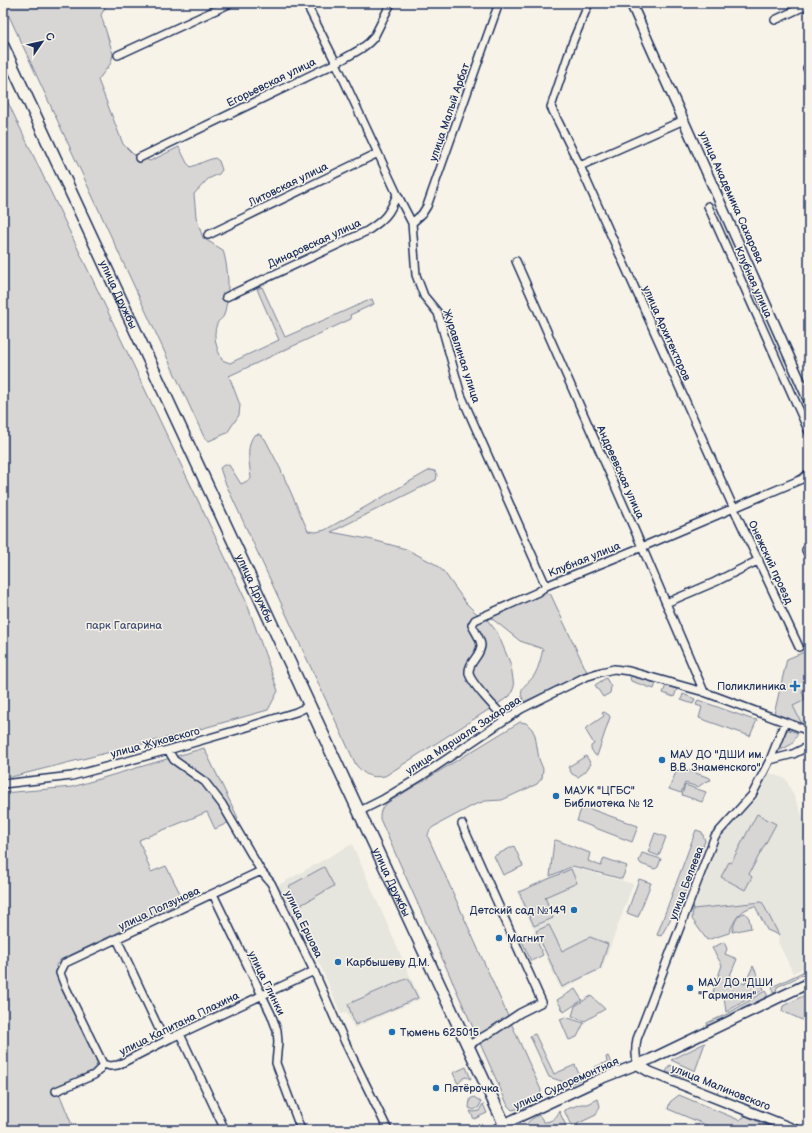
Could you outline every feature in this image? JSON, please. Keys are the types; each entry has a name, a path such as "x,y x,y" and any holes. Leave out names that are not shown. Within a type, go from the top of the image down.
{"main road":[{"name":"улица Дружбы","path":"3,46 358,812 506,1127"}],"street":[{"path":"118,55 231,3"},
{"name":"Журавлиная улица","path":"306,3 412,223 416,275 424,296 438,313 462,395 546,586"},
{"name":"Егорьевская улица","path":"139,158 336,63 371,42 391,3"},
{"name":"улица Малый Арбат","path":"412,223 422,214 427,206 499,3"},
{"name":"улица Архитекторов","path":"589,3 573,41 551,107 580,166 734,509"},
{"name":"улица Академика Сахарова","path":"632,3 809,401"},
{"path":"775,20 809,4"},
{"path":"580,166 684,120"},
{"name":"Литовская улица","path":"208,235 378,153"},
{"name":"Динаровская улица","path":"226,297 368,231 387,216 393,206 397,194"},
{"name":"Клубная улица","path":"708,206 809,432"},
{"name":"Андреевская улица","path":"516,261 704,692"},
{"name":"Клубная улица","path":"506,718 500,714 473,682 469,673 471,665 479,652 480,645 479,637 472,625 475,620 538,592 546,586 642,548 734,509 802,479 809,473"},
{"name":"Онежский проезд","path":"734,509 799,647"},
{"path":"666,603 715,582 759,560"},
{"name":"улица Маршала Захарова","path":"358,812 382,800 420,777 521,709 585,677 614,669 629,671 704,692 809,731"},
{"name":"улица Жуковского","path":"3,784 72,776 168,750 290,714 309,706"},
{"name":"улица Беляева","path":"638,1065 635,1055 637,1039 715,836 752,795 770,760 785,722"},
{"path":"770,760 793,754 809,746"},
{"name":"улица Ершова","path":"168,750 174,760 205,782 222,804 261,871 271,883 388,1130"},
{"path":"462,824 542,1002 520,1013 493,1032 467,1046"},
{"name":"улица Ползунова","path":"103,1064 60,973 65,963 261,871"},
{"name":"улица Глинки","path":"213,894 262,995 277,1030 278,1042 276,1063 301,1130"},
{"path":"117,939 160,1031 171,1038"},
{"name":"улица Капитана Плахина","path":"103,1064 110,1066 118,1065 171,1038 314,971"},
{"name":"улица Судоремонтная","path":"506,1127 600,1079 638,1065 809,984"},
{"path":"180,1034 225,1130"},
{"path":"56,1091 94,1075 100,1070 103,1064"},
{"name":"улица Малиновского","path":"638,1065 650,1072 796,1130"},
{"path":"492,1130 506,1127"}],"shaded area":[{"name":"Поликлиника","path":"809,650 809,727 774,714 787,659"},
{"path":"769,773 786,779 809,830 809,965 793,973 778,942 779,935 762,902 693,909 720,837 758,797"},
{"path":"352,844 420,999 354,1028 346,1012 341,1014 322,969 277,886"},
{"name":"Детский сад №149","path":"572,867 633,884 602,969 561,990 517,892"}],"green space":[{"path":"3,3 106,3 107,4 101,15 113,54 111,63 98,80 123,144 133,154 150,161 179,147 187,163 191,167 215,158 219,161 222,170 219,174 208,179 194,194 196,217 203,238 223,250 227,266 228,291 226,307 215,333 217,347 222,360 230,363 279,340 257,289 262,287 285,337 372,299 374,304 350,315 351,319 229,376 240,405 239,415 227,433 209,441 204,437"},
{"name":"парк Гагарина","path":"3,92 246,601 278,691 268,710 186,733 3,779"},
{"path":"259,434 265,439 280,468 308,531 316,532 325,530 430,470 435,471 437,475 436,480 331,532 373,540 406,549 435,564 444,572 466,603 476,613 484,616 497,632 511,665 514,687 510,696 385,776 376,777 369,775 363,772 356,765 224,480 220,468 224,465 229,465 241,484 251,479 249,457 250,445 254,435"},
{"path":"550,593 587,672 524,702 521,693 522,689 535,674 543,649 520,641 490,617 526,601"},
{"name":"Поликлиника","path":"809,650 809,687 802,691 805,700 793,706 801,722 800,724 774,714 787,659"},
{"path":"632,676 656,683 654,689 631,681 630,678"},
{"path":"606,678 611,687 610,693 603,697 595,685"},
{"path":"666,685 677,689 674,697 663,693"},
{"path":"683,694 695,699 693,704 681,700"},
{"path":"698,700 757,720 750,736 699,718 702,707 696,705"},
{"path":"604,712 610,717 597,756 591,749 591,746 594,744 585,729 604,716 602,713"},
{"path":"520,722 526,723 535,735 539,759 543,769 542,778 537,784 502,800 485,801 474,805 433,827 429,832 428,837 541,1090 538,1098 530,1104 512,1110 508,1106 380,819 380,816 382,808 387,803"},
{"path":"787,730 798,733 792,744 777,752"},
{"path":"204,748 238,818 215,829 207,812 139,840 151,872 166,866 184,901 60,960 56,965 57,972 101,1063 99,1068 57,1088 74,1130 3,1130 3,793 72,787"},
{"path":"586,756 591,764 585,772 578,777 572,774 568,767"},
{"path":"681,768 710,778 711,780 698,787 685,783 681,793 669,789 676,772"},
{"path":"685,785 706,792 702,802 682,795"},
{"path":"582,806 638,826 632,842 577,821"},
{"path":"757,814 776,824 749,874 752,877 745,890 721,877 729,862 731,863"},
{"path":"696,830 702,832 705,841 683,897 661,936 657,935"},
{"path":"655,833 666,837 659,856 648,852"},
{"path":"556,840 590,853 588,861 601,866 604,858 627,866 622,879 573,866 550,876 554,841"},
{"path":"514,846 523,866 503,875 494,856"},
{"path":"642,853 661,859 658,867 655,869 641,864 639,861"},
{"path":"324,867 334,886 299,906 289,886"},
{"path":"571,869 577,883 545,897 553,918 534,926 519,892"},
{"path":"639,879 651,883 638,917 627,913"},
{"path":"762,902 779,935 767,930 755,906 745,910 738,916 729,933 707,940 692,919 693,909"},
{"path":"745,913 749,918 751,928 732,932 737,918"},
{"path":"549,925 562,951 590,937 608,944 600,969 562,987 536,931"},
{"path":"534,934 543,955 531,961 521,939"},
{"path":"724,942 727,949 725,954 737,959 729,978 745,984 753,966 764,989 726,1012 724,997 713,992 722,965 712,948"},
{"path":"809,969 809,972 777,987 776,992 773,993 772,987"},
{"path":"408,978 418,998 355,1025 348,1004"},
{"path":"575,989 582,1000 564,1012 557,1000"},
{"path":"765,991 767,997 709,1025 707,1024 727,1014"},
{"path":"809,993 809,1023 782,1011 783,1006"},
{"path":"591,996 605,1009 585,1021 572,1016 575,1006"},
{"path":"565,1017 584,1023 577,1037 569,1040 560,1019"},
{"path":"535,1034 554,1074 575,1065 581,1079 570,1084 549,1077 530,1036"},
{"path":"705,1043 695,1071 671,1060"},
{"path":"608,1056 612,1065 597,1072 595,1067 607,1062 606,1057"},
{"path":"670,1065 691,1075 689,1079 666,1072"},
{"path":"466,1067 471,1079 466,1077 463,1078 458,1084 453,1073"},
{"path":"679,1095 739,1120 746,1116 777,1130 718,1130 668,1109 670,1102"},
{"path":"474,1097 481,1102 479,1107 474,1110 469,1108 470,1099"},
{"path":"598,1099 600,1106 596,1115 577,1124 579,1130 573,1130 564,1110 581,1104 588,1104"},
{"path":"483,1104 487,1113 474,1119 470,1111 479,1111"},
{"path":"559,1111 568,1130 527,1130 528,1122 539,1115 544,1122 549,1121 555,1118"}],"place":[{"name":"Поликлиника","path":"795,686"},
{"name":"МАУ ДО \"ДШИ им. В.В. Знаменского\"","path":"662,760"},
{"name":"МАУК \"ЦГБС\" Библиотека № 12","path":"556,796"},
{"name":"Детский сад №149","path":"574,910"},
{"name":"Магнит","path":"499,938"},
{"name":"Карбышеву Д.М.","path":"338,962"},
{"name":"МАУ ДО \"ДШИ \"Гармония\"","path":"690,988"},
{"name":"Тюмень 625015","path":"392,1032"},
{"name":"Пятёрочка","path":"436,1088"}]}
